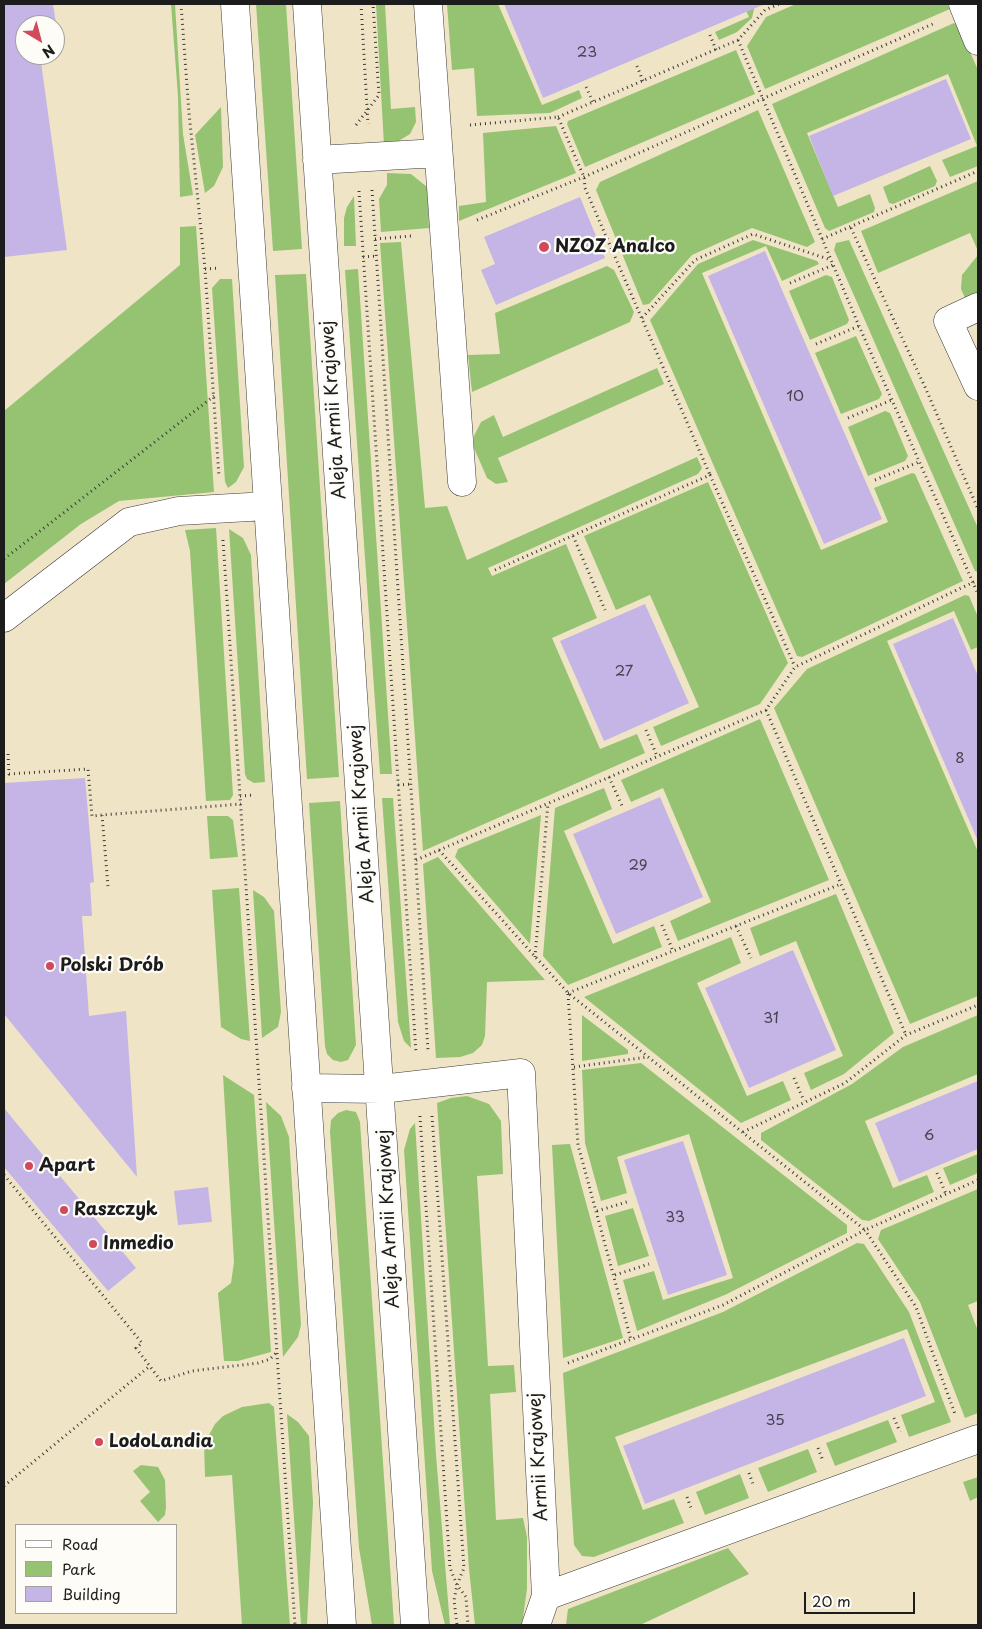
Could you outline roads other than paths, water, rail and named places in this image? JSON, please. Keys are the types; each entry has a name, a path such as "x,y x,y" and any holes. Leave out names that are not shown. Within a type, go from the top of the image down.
{"street":[{"path":"235,4 342,1625"},
{"name":"Aleja Armii Krajowej","path":"307,4 381,1089 404,1479 415,1625"},
{"path":"428,4 445,233 455,415 462,482"},
{"path":"964,7 978,41"},
{"path":"317,160 438,153"},
{"path":"978,307 948,321 978,386"},
{"path":"4,618 129,522 179,511 267,506"},
{"name":"Armii Krajowej","path":"306,1088 381,1089 521,1073 546,1596"},
{"path":"536,1625 546,1596 978,1439"}],"place":[{"name":"NZOZ Analco","path":"544,247"},
{"name":"Polski Drób","path":"50,966"},
{"name":"Apart","path":"29,1166"},
{"name":"Raszczyk","path":"64,1210"},
{"name":"Inmedio","path":"93,1244"},
{"name":"LodoLandia","path":"99,1442"}]}
